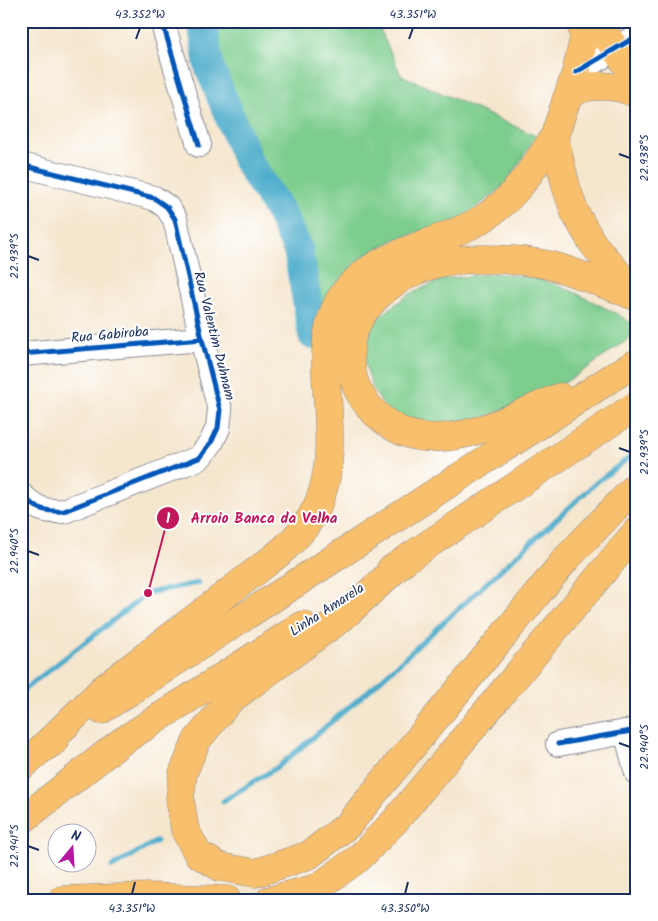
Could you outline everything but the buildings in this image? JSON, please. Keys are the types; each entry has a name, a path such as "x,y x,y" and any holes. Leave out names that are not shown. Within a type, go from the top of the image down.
{"main road":[{"path":"30,759 104,688 277,555 302,531 318,505 327,472 330,447 325,358 332,316 340,300 354,282 374,267 405,250 479,221 523,184 554,137 576,72 584,38 581,21"},
{"path":"596,21 625,42 637,80"},
{"path":"566,100 576,91 589,87 611,87 637,94"},
{"path":"554,137 575,213 593,244 637,297"},
{"path":"628,368 478,430 447,436 422,437 401,431 380,419 365,402 353,382 350,341 358,321 370,303 395,283 416,271 440,263 472,259 507,259 540,264 566,270 637,297"},
{"path":"30,759 628,368"},
{"name":"Linha Amarela","path":"21,821 120,742 405,560 637,405"},
{"path":"405,560 343,617 230,700 196,740 183,773 180,799 185,830 198,854 220,867 256,873 309,855 348,825 566,559 637,485"},
{"path":"270,900 317,888 365,852 395,821 637,531"},
{"path":"62,900 149,897 227,900"}],"street":[{"path":"162,21 199,145"},
{"path":"576,72 625,42"},
{"name":"Rua Valentim Duhnam","path":"21,165 154,198 167,207 175,219 220,410 218,428 211,443 199,458 64,511 48,512 35,507 21,495"},
{"name":"Rua Gabiroba","path":"21,354 202,338"},
{"path":"558,744 631,731 637,773"}],"green space":[{"path":"206,21 376,21 401,75 536,136 505,186 458,220 394,240 361,258 332,288 317,316 205,52"},
{"path":"497,273 536,278 572,291 617,314 637,327 637,333 556,388 475,421 442,427 413,424 386,409 374,391 366,367 364,342 376,319 408,295 443,279"}],"waterway":[{"path":"202,21 209,66 248,162 280,212 298,250 313,335"},
{"path":"223,801 279,766 374,686 598,481 637,452"},
{"path":"21,692 148,593 198,583"},
{"path":"112,867 157,841"}],"cycle path":[{"path":"162,21 199,145"},
{"path":"576,72 637,36"},
{"path":"21,165 154,198 167,207 175,219 220,410 218,428 211,443 199,458 64,511 41,509 21,495"},
{"path":"21,354 202,339"},
{"path":"558,744 637,730"}],"place":[{"name":"Arroio Banca da Velha","path":"148,593"}]}
